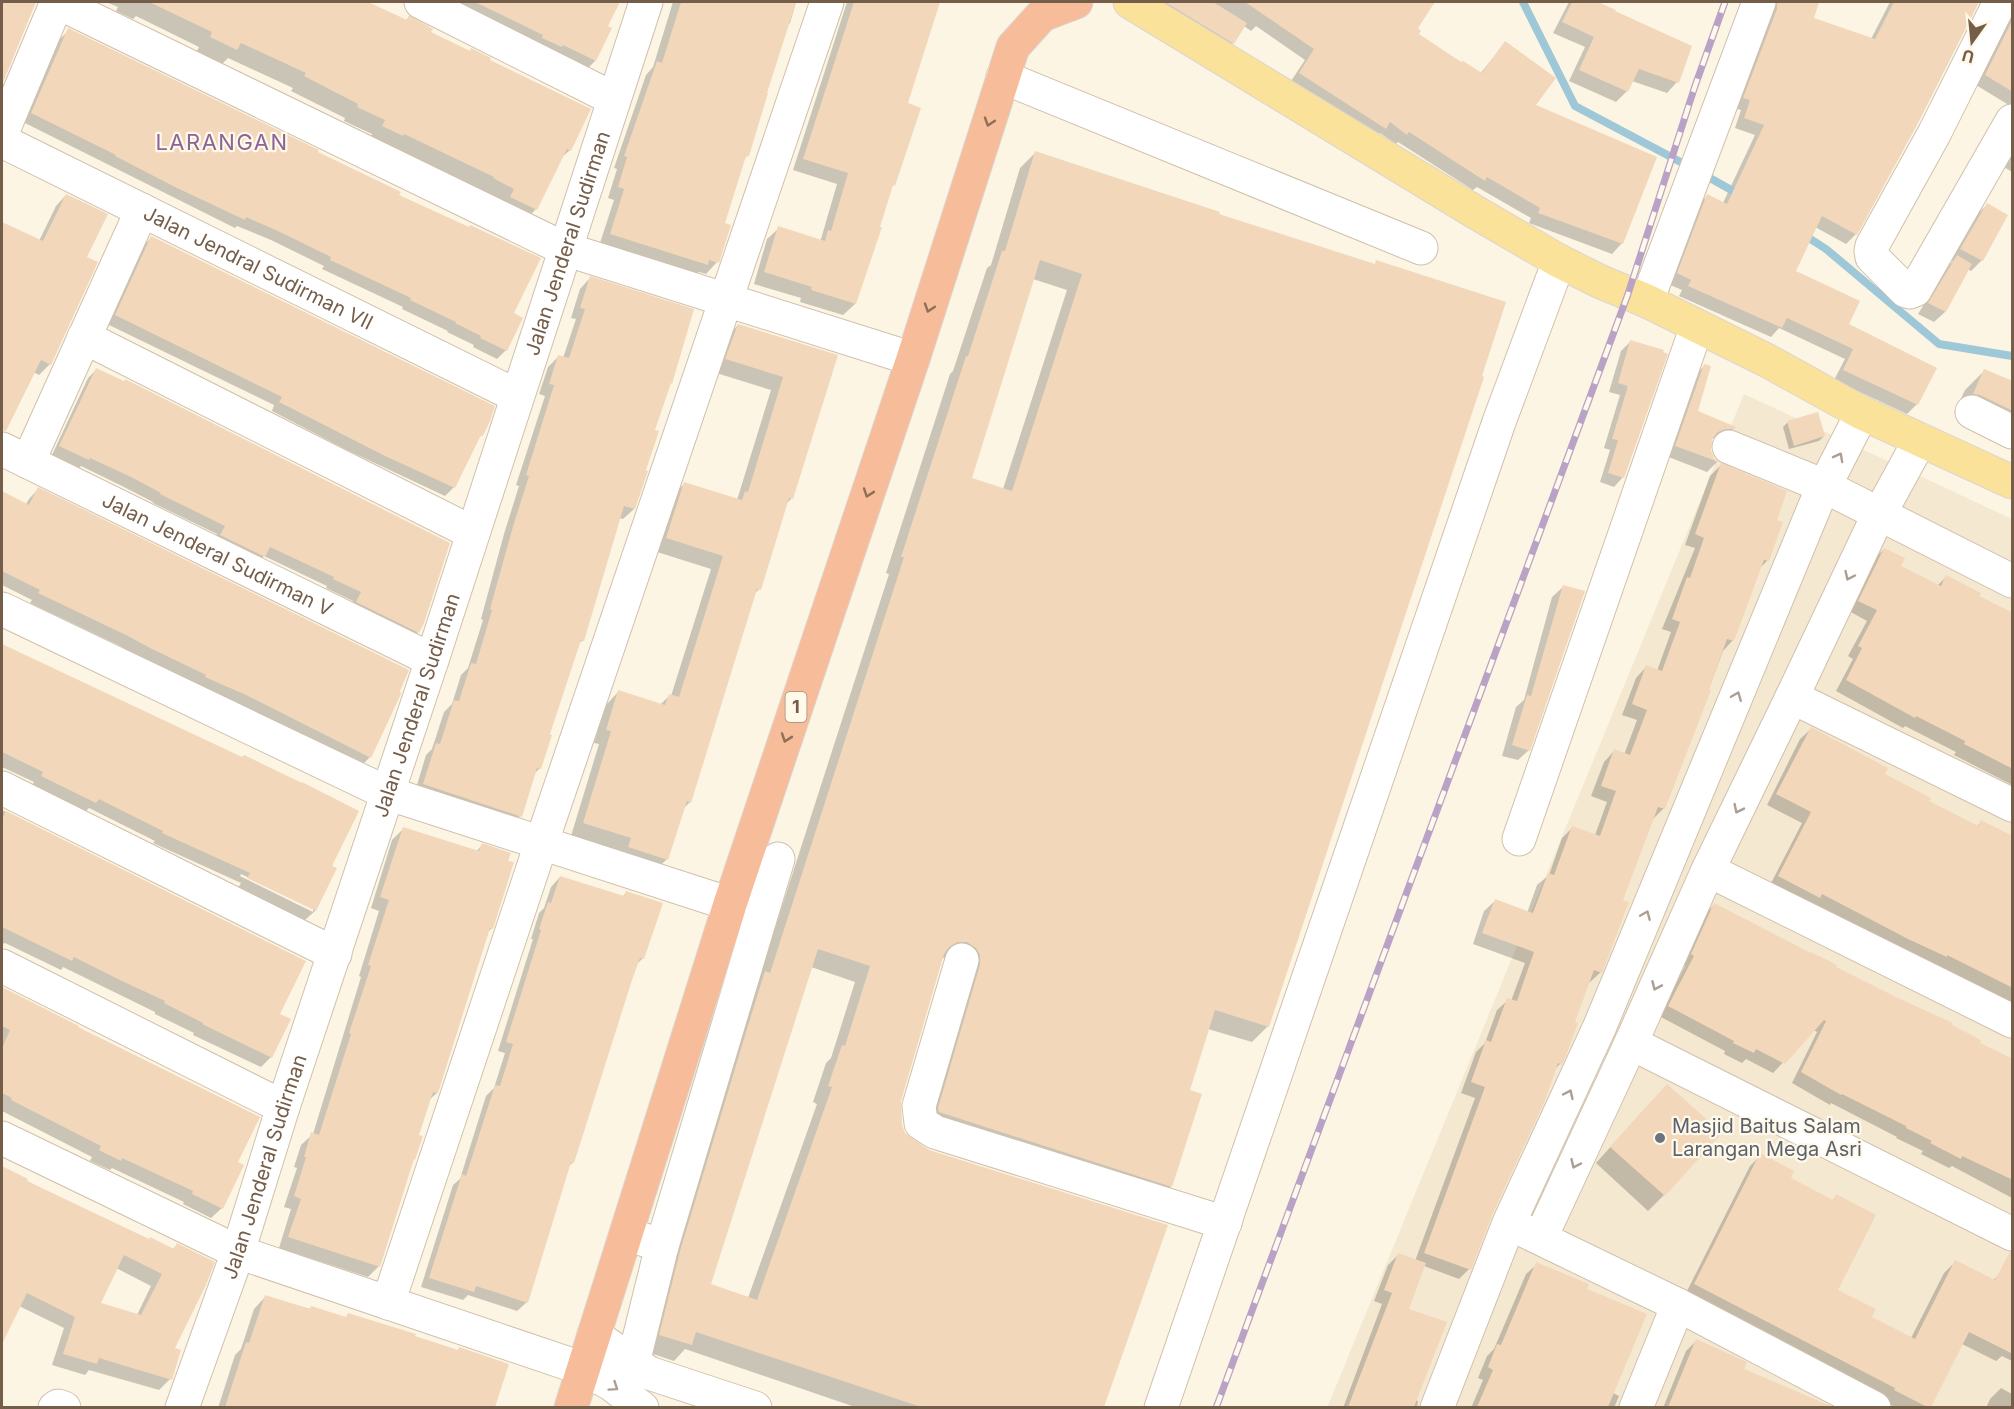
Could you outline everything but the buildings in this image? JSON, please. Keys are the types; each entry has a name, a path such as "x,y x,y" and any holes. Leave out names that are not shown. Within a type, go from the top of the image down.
{"highway":[{"name":"1","path":"571,1407 730,904 913,359 1008,62 1019,2"},
{"path":"1008,62 1042,15 1076,2"}],"main road":[{"path":"1130,2 1559,261 1647,301 1768,361 1862,413 2013,482"}],"street":[{"path":"2,133 57,2 566,249 913,359"},
{"path":"421,2 614,99"},
{"name":"Jalan Jenderal Sudirman","path":"182,1407 238,1252 283,1107 432,660 646,2"},
{"path":"388,1303 827,2"},
{"path":"1647,301 1759,2"},
{"path":"2000,2 1934,134 1872,246 1872,256 1906,291 1915,290 2013,122"},
{"path":"1008,62 1421,248"},
{"name":"Jalan Jendral Sudirman VII","path":"2,141 517,396"},
{"path":"15,456 84,337 142,210"},
{"path":"1161,1407 1499,422 1559,261"},
{"path":"1519,838 1697,326"},
{"path":"84,337 473,533"},
{"path":"1972,412 2013,432"},
{"path":"1437,1407 1509,1223 1600,1026 1824,486 1862,413"},
{"path":"1541,1237 1708,870 1880,513 1920,440"},
{"path":"1728,447 1824,486 2013,581"},
{"name":"Jalan Jenderal Sudirman V","path":"15,456 432,660"},
{"path":"2,609 387,793 730,904"},
{"path":"1792,697 2013,805"},
{"path":"1719,741 1761,763"},
{"path":"2,788 334,954"},
{"path":"633,1363 662,1246 778,859"},
{"path":"1708,870 2013,1021"},
{"path":"962,960 919,1106 921,1123 935,1132 1225,1223"},
{"path":"2,966 283,1107"},
{"path":"1631,1043 2013,1234"},
{"path":"2,1138 238,1252 584,1370 611,1384 642,1407"},
{"path":"1509,1223 1678,1305 1824,1396 1874,1407"},
{"path":"626,1234 662,1246"},
{"path":"1636,1407 1678,1305"},
{"path":"594,1335 649,1373 755,1407"},
{"path":"55,1407 64,1407"}],"shaded area":[{"path":"1744,394 2012,519 2012,1407 1327,1408"}],"waterway":[{"path":"1523,2 1575,106 1690,167"},
{"path":"1701,173 1742,196"},
{"path":"1801,233 1826,249 1939,344 2012,356"}],"railway":[{"path":"1216,1408 1628,294 1695,86 1725,2"}],"place":[{"name":"Masjid Baitus Salam Larangan Mega Asri","path":"1660,1138"}],"district":[{"name":"LARANGAN","path":"222,142"}]}
